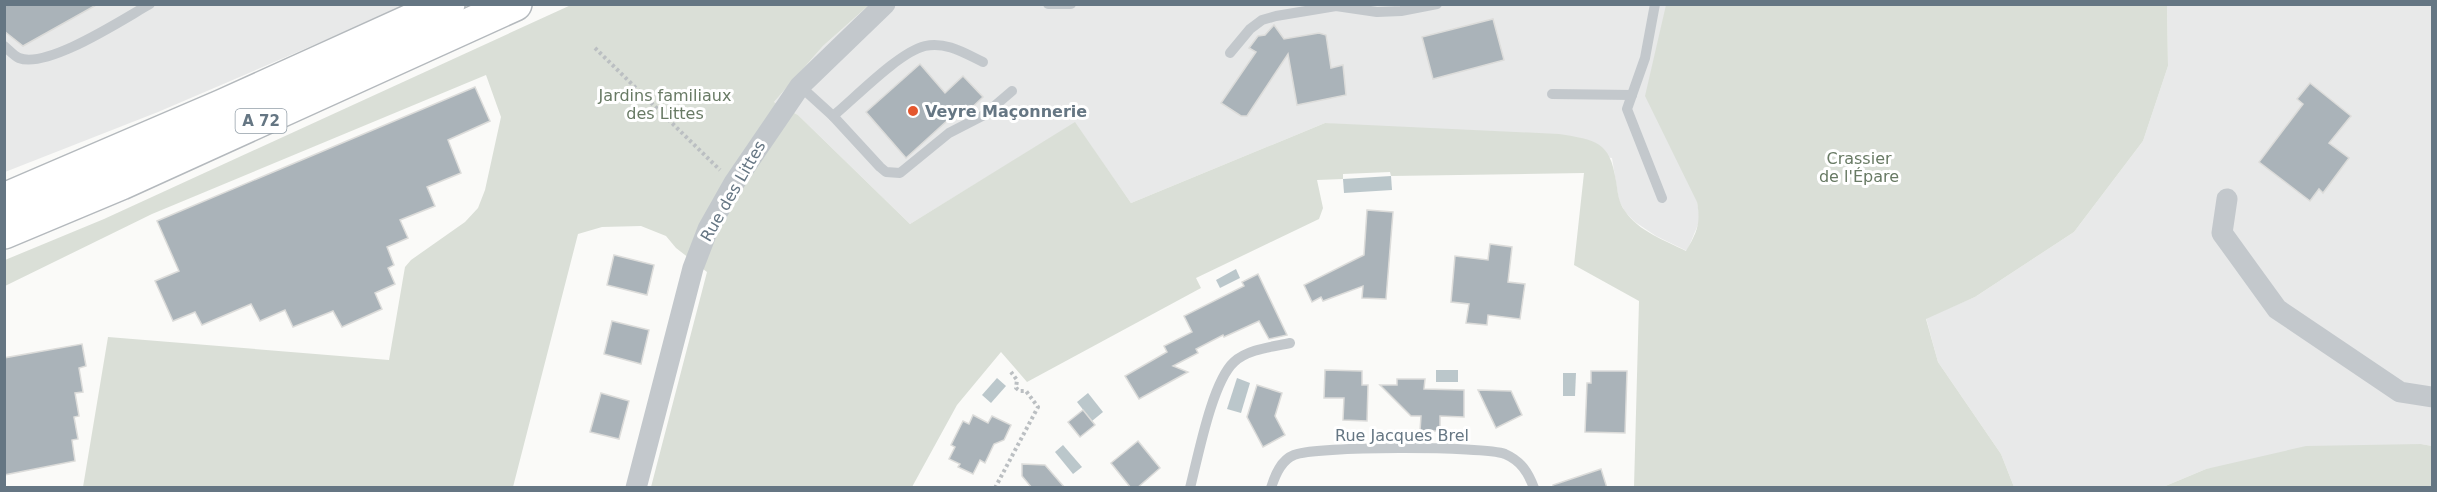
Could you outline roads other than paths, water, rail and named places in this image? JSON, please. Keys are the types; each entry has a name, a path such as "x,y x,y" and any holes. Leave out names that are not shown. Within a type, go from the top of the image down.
{"highway":[{"name":"A 72","path":"4,200 223,106 448,4"},
{"name":"A 72","path":"4,232 132,179 515,4"}],"street":[{"name":"Rue des Littes","path":"636,488 693,268 708,229 734,183 800,86 885,4"},
{"path":"2228,199 2222,233 2277,309 2400,392 2433,397"}],"lane":[{"path":"4,46 19,58 37,60 59,54 150,4"},
{"path":"1048,4 1071,4"},
{"path":"1230,53 1250,29 1262,20 1276,16 1336,6 1377,12 1401,11 1437,4"},
{"path":"1655,4 1645,58 1628,109 1662,198"},
{"path":"833,116 909,52 927,45 957,49 983,62"},
{"path":"800,86 833,116 880,167 893,174 907,168 928,148 949,133 984,115 1012,91"},
{"path":"1552,94 1632,95"},
{"path":"1190,488 1217,391 1225,374 1233,363 1243,356 1290,343"},
{"name":"Rue Jacques Brel","path":"1271,488 1283,463 1296,454 1307,451 1346,449 1497,452 1512,457 1523,466 1528,471 1534,488"}],"place":[{"name":"Veyre Maçonnerie","path":"913,111"}],"park label":[{"name":"Jardins familiaux des Littes","path":"665,104"},
{"name":"Crassier de l'Épare","path":"1859,167"}]}
